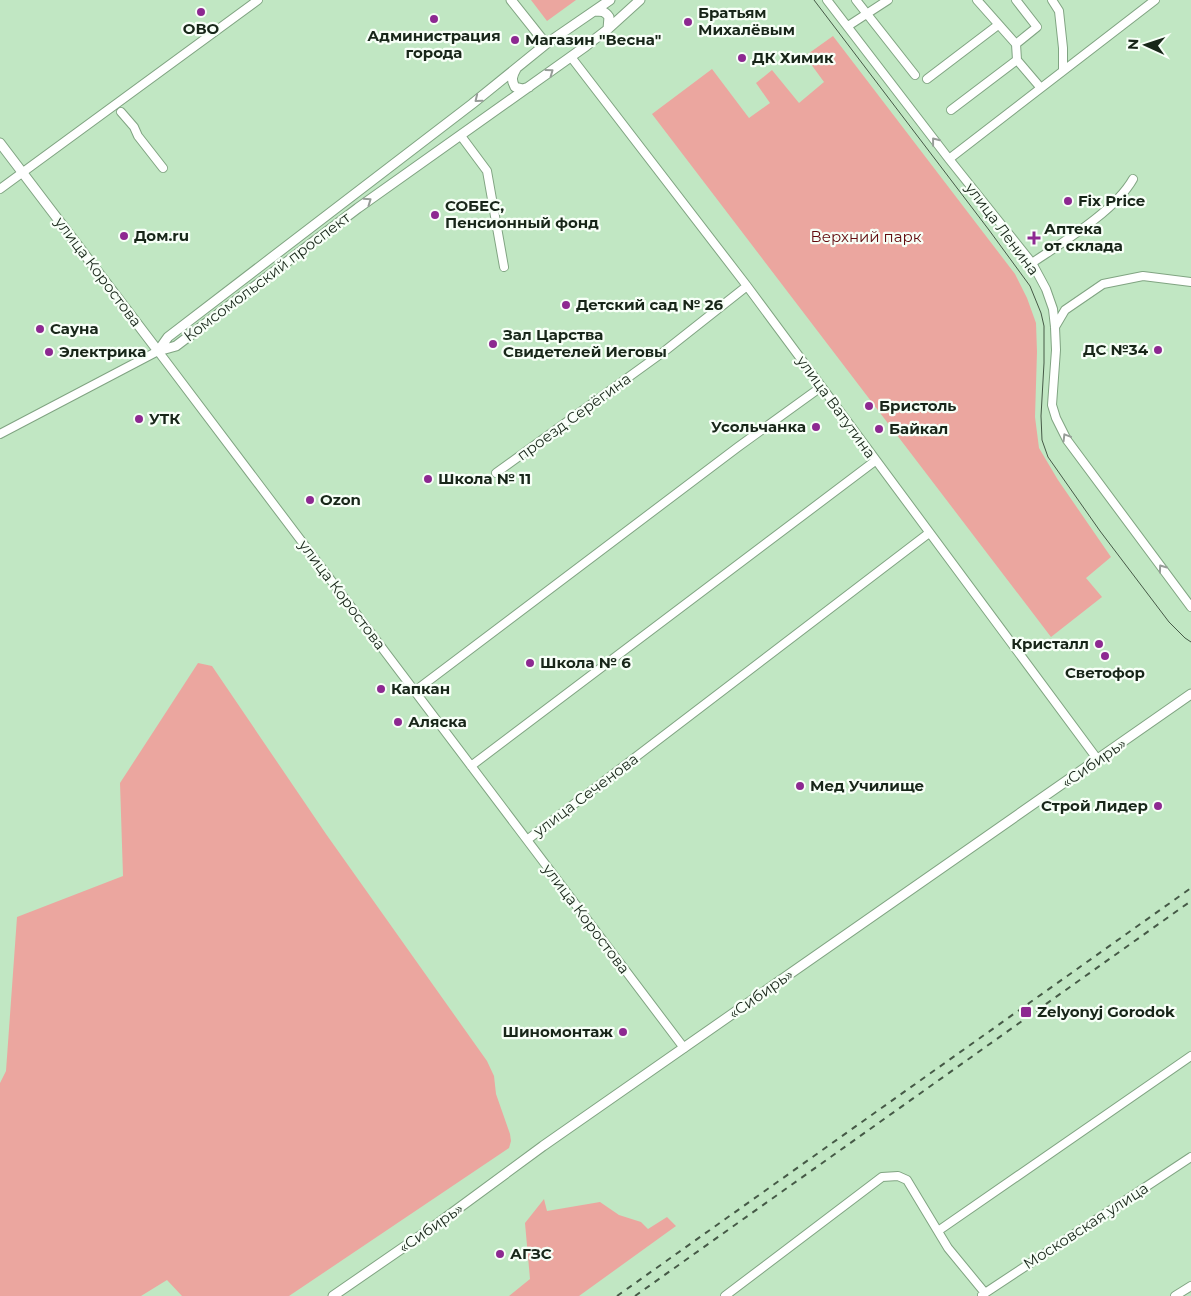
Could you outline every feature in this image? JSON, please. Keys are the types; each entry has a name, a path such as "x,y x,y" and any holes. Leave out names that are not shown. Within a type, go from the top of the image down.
{"main road":[{"path":"511,0 546,44"},
{"name":"Комсомольский проспект","path":"158,351 168,337 546,44 610,0"},
{"name":"Комсомольский проспект","path":"158,351 176,346 358,208 571,57 608,29 640,0"},
{"path":"594,11 601,10 606,12 609,17 608,29"},
{"path":"516,69 512,76 512,82 515,87 523,89 529,87"},
{"name":"улица Коростова","path":"0,143 158,351"},
{"name":"«Сибирь»","path":"333,1296 433,1227 543,1146 1191,694"}],"street":[{"path":"0,189 258,0"},
{"name":"улица Ленина","path":"827,0 948,158 1032,263 1046,289 1053,308 1056,350 1052,405 1056,418 1067,440 1191,607"},
{"path":"856,0 915,75"},
{"path":"848,26 887,0"},
{"path":"977,0 1016,44 1018,60 1041,86"},
{"path":"1016,0 1037,28 1016,44"},
{"path":"1052,0 1059,11 1064,48 1063,70"},
{"path":"948,158 1155,0"},
{"path":"927,79 998,25"},
{"name":"улица Ватутина","path":"571,57 747,286 1098,760"},
{"path":"952,110 1018,60"},
{"path":"122,112 163,168"},
{"path":"461,136 487,171 504,267"},
{"path":"1032,263 1087,224 1126,191 1133,179"},
{"path":"1055,327 1064,310 1103,284 1143,276 1191,282"},
{"name":"проезд Серёгина","path":"496,473 666,350 747,286"},
{"path":"0,434 158,351"},
{"name":"улица Коростова","path":"158,351 684,1048"},
{"path":"415,691 738,447 821,387"},
{"path":"471,766 875,460"},
{"name":"улица Сеченова","path":"527,840 929,533"},
{"path":"938,1232 1191,1056"},
{"name":"Московская улица","path":"983,1294 1191,1157"},
{"path":"725,1296 882,1177 898,1176 907,1180 948,1248 983,1294"},
{"path":"1175,1296 1191,1286"}],"green space":[{"path":"531,0 576,0 547,21"},
{"name":"Верхний парк","path":"833,36 1015,274 1027,298 1036,323 1035,417 1039,448 1058,480 1111,557 1086,578 1102,597 1051,637 652,114 712,69 749,118 770,103 756,83 772,70 799,103 824,82 805,56"},
{"path":"198,663 212,666 326,834 487,1061 494,1076 496,1094 510,1134 509,1148 289,1296 182,1296 167,1280 141,1296 0,1296 0,1083 6,1071 17,917 123,876 120,783"},
{"path":"544,1199 547,1211 600,1202 619,1215 641,1222 648,1229 667,1217 676,1226 579,1296 509,1296 530,1279 525,1223"}],"tram line":[{"path":"814,0 1030,286 1044,326 1041,416 1042,440 1048,457 1100,531 1169,622 1191,642"}],"railway":[{"path":"617,1296 1191,888"},
{"path":"635,1296 1191,901"}],"place":[{"name":"ОВО","path":"201,12"},
{"name":"Администрация города","path":"434,19"},
{"name":"Братьям Михалёвым","path":"688,22"},
{"name":"Магазин \"Весна\"","path":"515,40"},
{"name":"ДК Химик","path":"742,58"},
{"name":"Fix Price","path":"1068,201"},
{"name":"СОБЕС, Пенсионный фонд","path":"435,215"},
{"name":"Дом.ru","path":"124,236"},
{"name":"Аптека от склада","path":"1034,238"},
{"name":"Детский сад № 26","path":"566,305"},
{"name":"Сауна","path":"40,329"},
{"name":"Зал Царства Свидетелей Иеговы","path":"493,344"},
{"name":"ДС №34","path":"1158,350"},
{"name":"Электрика","path":"49,352"},
{"name":"Бристоль","path":"869,406"},
{"name":"УТК","path":"139,419"},
{"name":"Усольчанка","path":"816,427"},
{"name":"Байкал","path":"879,429"},
{"name":"Школа № 11","path":"428,479"},
{"name":"Ozon","path":"310,500"},
{"name":"Кристалл","path":"1099,644"},
{"name":"Светофор","path":"1105,656"},
{"name":"Школа № 6","path":"530,663"},
{"name":"Капкан","path":"381,689"},
{"name":"Аляска","path":"398,722"},
{"name":"Мед Училище","path":"800,786"},
{"name":"Строй Лидер","path":"1158,806"},
{"name":"Zelyonyj Gorodok","path":"1026,1012"},
{"name":"Шиномонтаж","path":"623,1032"},
{"name":"АГЗС","path":"500,1254"}]}
